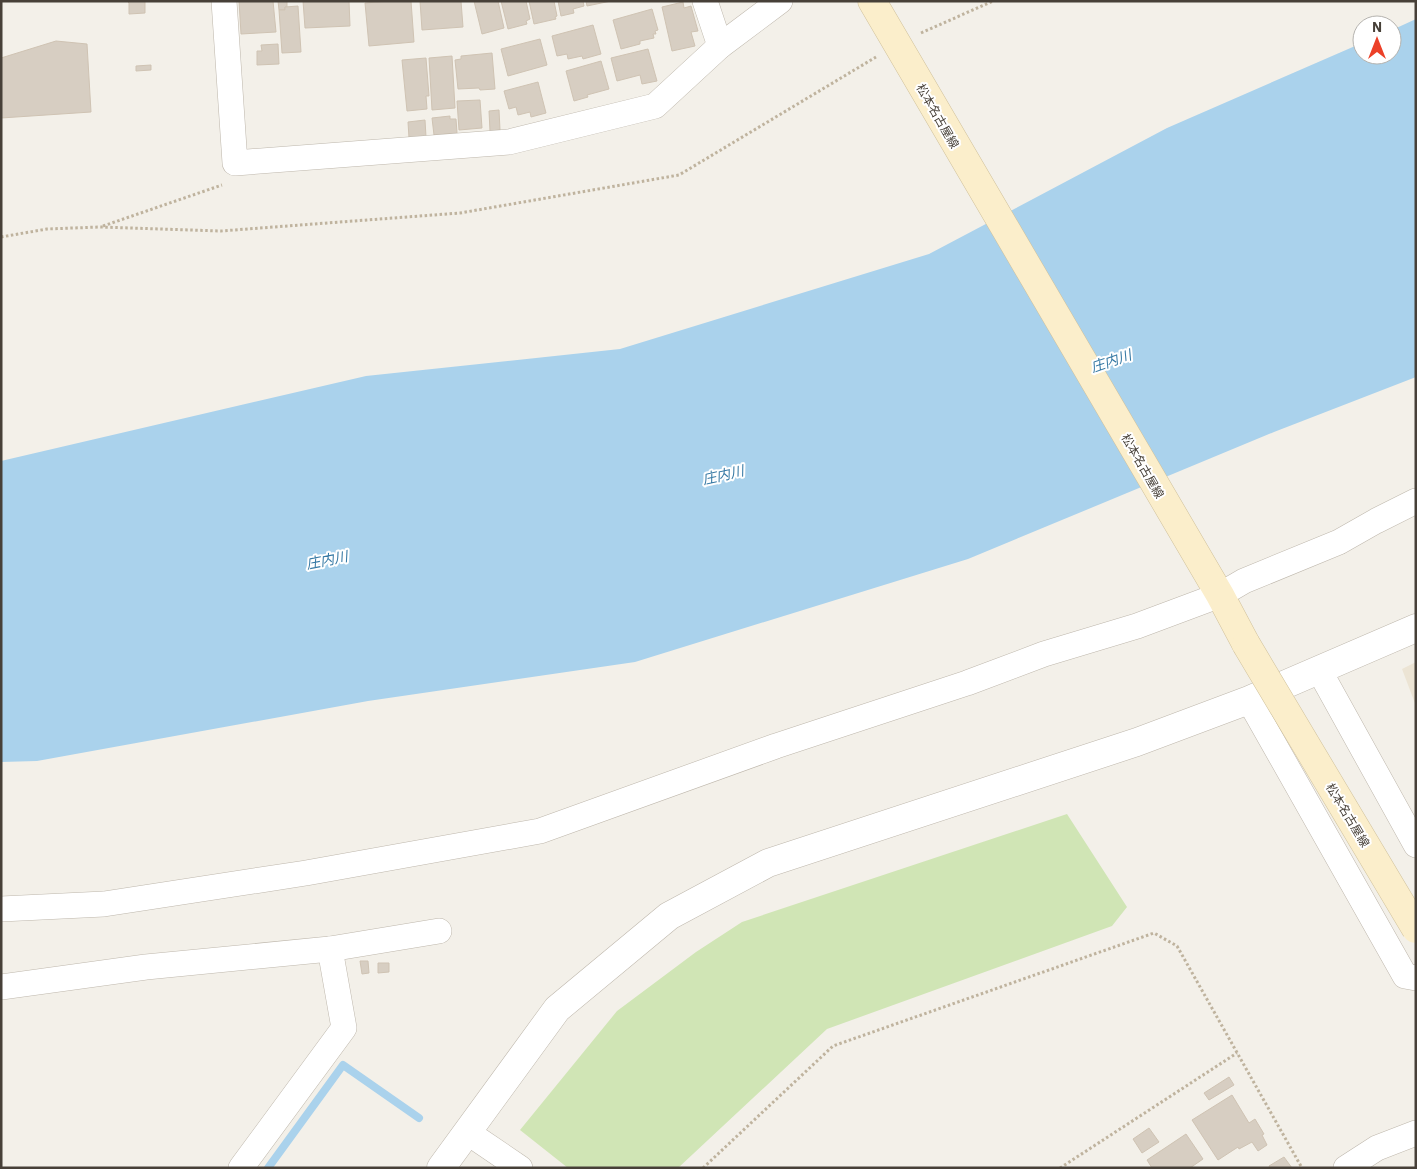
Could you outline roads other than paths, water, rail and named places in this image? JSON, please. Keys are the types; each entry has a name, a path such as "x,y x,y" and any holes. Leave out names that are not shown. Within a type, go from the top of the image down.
{"main road":[{"name":"松本名古屋線","path":"872,1 1220,595 1246,644 1416,929"}],"street":[{"path":"224,1 235,163 509,142 655,106 720,46 780,1"},
{"path":"705,1 720,46"},
{"path":"1,909 114,903 306,873 540,831 776,746 967,683 1044,654 1137,626 1220,595 1244,581 1339,542 1416,501"},
{"path":"440,1168 557,1009 669,916 768,863 1137,742 1249,700 1416,628"},
{"path":"1318,670 1416,845"},
{"path":"1249,700 1405,976 1416,978"},
{"path":"1,987 146,967 330,949 439,931"},
{"path":"241,1168 344,1028 330,949"},
{"path":"467,1132 520,1168"},
{"path":"1346,1168 1376,1148 1416,1133"}],"water":[{"name":"庄内川","path":"1416,19 1416,377 1274,432 968,559 635,662 368,701 37,761 1,762 1,461 366,376 620,349 929,254 1167,128 1352,47 1352,65 1402,65 1402,25"}],"waterway":[{"path":"268,1168 343,1065 419,1118"}]}
